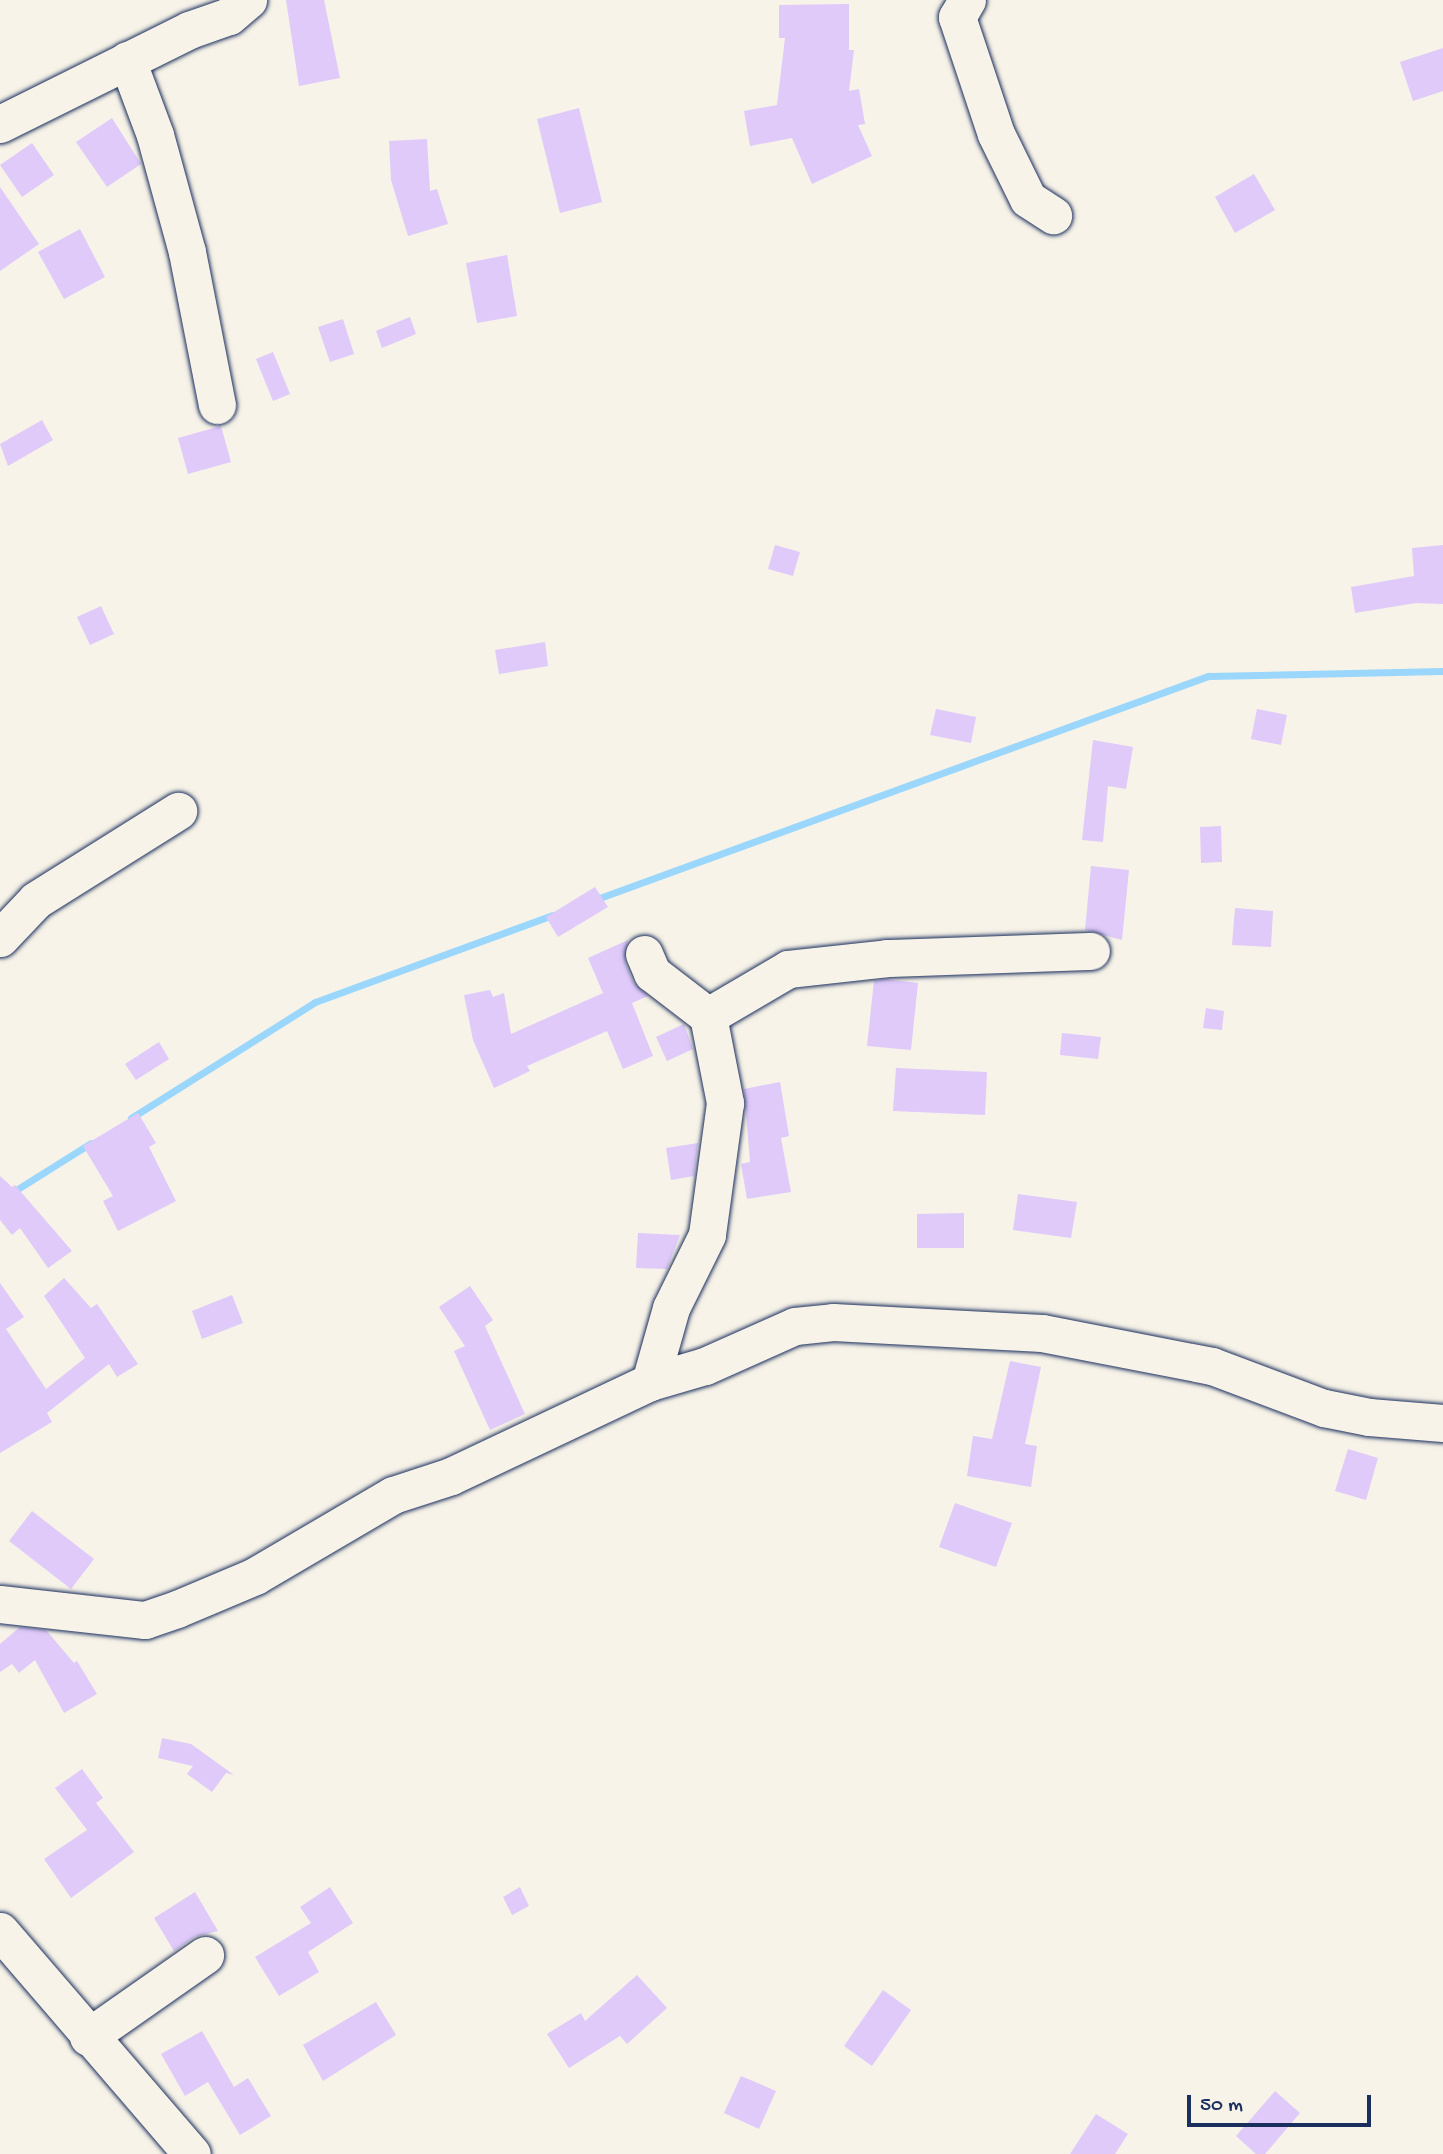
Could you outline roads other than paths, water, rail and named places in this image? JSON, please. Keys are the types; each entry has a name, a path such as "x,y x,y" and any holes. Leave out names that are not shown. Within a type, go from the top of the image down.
{"street":[{"path":"0,124 127,60 229,16 248,0"},
{"path":"967,0 957,17 996,134 1028,199 1053,215"},
{"path":"127,60 155,135 187,252 217,405"},
{"path":"0,938 36,900 178,811"},
{"path":"708,1016 788,969 887,958 1091,951"},
{"path":"644,954 652,973 708,1016 725,1103 707,1235 671,1308 650,1382"},
{"path":"0,1604 145,1620 255,1576 393,1494 451,1476 650,1382 705,1366 795,1326 833,1322 1042,1333 1212,1366 1324,1408 1369,1417 1443,1423"},
{"path":"0,1931 191,2154"},
{"path":"88,2036 205,1955"}],"waterway":[{"path":"594,900 1208,676 1443,671"},
{"path":"131,1118 315,1002 553,915"},
{"path":"0,1200 91,1143"}]}
